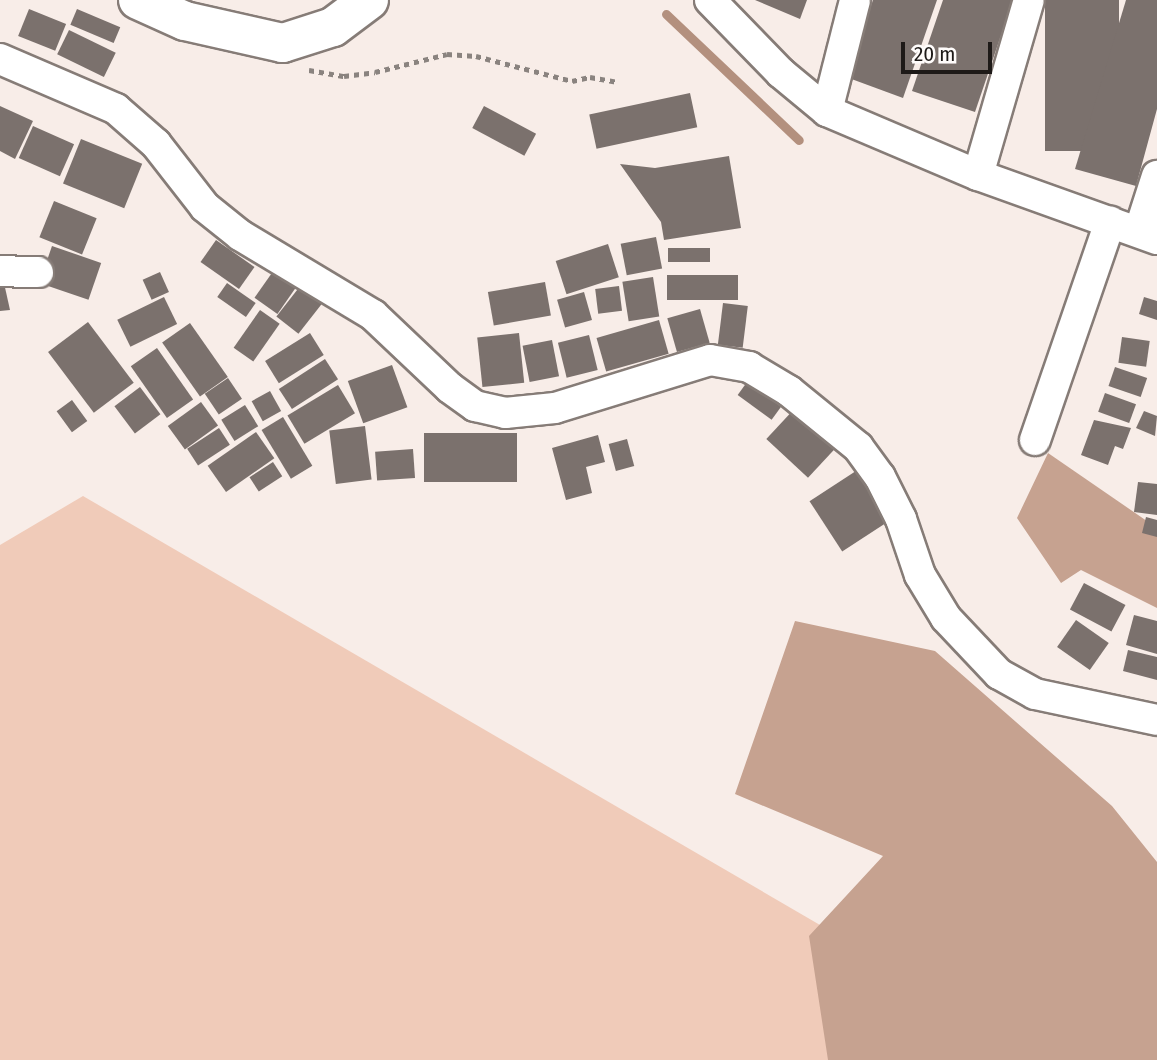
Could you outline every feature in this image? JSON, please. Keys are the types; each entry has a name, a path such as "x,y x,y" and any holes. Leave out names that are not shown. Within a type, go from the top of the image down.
{"main road":[{"path":"138,0 185,21 283,43 333,27 369,0"}],"street":[{"path":"710,0 780,73 827,111 978,175 1148,236 1157,176"},
{"path":"827,111 855,0"},
{"path":"978,175 1029,0"},
{"path":"0,59 116,109 156,144 205,207 240,235 373,315 450,388 475,406 505,413 555,408 710,360 749,367 789,391 858,447 880,477 901,519 920,576 946,618 991,668 1035,694 1157,720"},
{"path":"1035,440 1110,222"},
{"path":"0,271 38,272"}],"path":[{"path":"283,43 301,67 319,75 375,72 447,54 476,56 572,81 590,77 617,82"}],"shaded area":[{"path":"1048,453 1157,528 1157,608 1081,570 1061,583 1017,518"},
{"path":"83,496 985,1021 1016,1060 0,1060 0,545"},
{"path":"795,621 935,651 1112,806 1157,862 1157,1060 828,1060 809,936 883,856 735,794"}],"building":[{"path":"755,0 807,0 800,19"},
{"path":"873,0 937,0 903,98 846,77"},
{"path":"943,0 1013,0 975,112 912,91"},
{"path":"1045,0 1119,0 1119,151 1045,151"},
{"path":"1126,0 1157,0 1157,109 1136,186 1075,169"},
{"path":"29,9 66,24 55,51 18,36"},
{"path":"77,9 120,27 114,43 70,25"},
{"path":"69,30 116,53 104,77 57,54"},
{"path":"690,93 697,127 597,149 589,114"},
{"path":"0,106 33,121 15,159 0,151"},
{"path":"484,106 536,134 524,156 472,128"},
{"path":"33,126 74,144 60,176 19,158"},
{"path":"81,139 142,164 124,208 63,184"},
{"path":"729,156 741,228 664,240 661,222 620,164 655,168"},
{"path":"54,201 97,218 82,254 39,237"},
{"path":"656,237 662,268 627,275 621,244"},
{"path":"216,240 255,267 239,289 201,262"},
{"path":"608,244 619,277 567,294 556,261"},
{"path":"52,246 101,263 88,300 39,283"},
{"path":"668,248 710,248 710,262 668,262"},
{"path":"274,270 297,286 277,314 254,298"},
{"path":"160,272 169,292 152,300 143,280"},
{"path":"667,275 738,275 738,300 667,300"},
{"path":"653,277 659,317 629,321 622,282"},
{"path":"545,282 551,315 494,326 488,292"},
{"path":"0,283 4,283 10,310 0,311"},
{"path":"227,283 256,303 246,317 217,297"},
{"path":"301,285 323,302 298,334 276,317"},
{"path":"619,286 622,311 598,314 595,289"},
{"path":"584,292 592,320 565,328 557,300"},
{"path":"164,297 177,324 130,347 117,320"},
{"path":"1144,297 1157,301 1157,320 1139,314"},
{"path":"723,303 748,306 743,348 718,345"},
{"path":"700,309 710,343 677,352 667,318"},
{"path":"260,310 280,324 253,361 234,348"},
{"path":"659,320 669,354 606,372 597,338"},
{"path":"88,322 134,383 94,413 48,352"},
{"path":"190,323 228,377 200,397 162,343"},
{"path":"310,333 324,355 279,383 265,361"},
{"path":"519,333 524,383 482,387 477,337"},
{"path":"589,335 598,370 567,378 558,343"},
{"path":"1122,337 1150,341 1146,367 1118,363"},
{"path":"552,340 559,376 530,382 523,346"},
{"path":"157,348 193,400 167,418 131,366"},
{"path":"325,359 338,379 292,409 279,389"},
{"path":"392,365 407,407 363,423 348,381"},
{"path":"1115,367 1147,378 1141,397 1108,386"},
{"path":"228,378 242,399 219,414 205,394"},
{"path":"750,378 784,403 772,420 738,395"},
{"path":"338,385 355,413 304,444 287,415"},
{"path":"140,387 160,414 135,433 114,406"},
{"path":"270,391 281,411 263,421 252,401"},
{"path":"1105,393 1136,404 1129,423 1098,412"},
{"path":"72,400 87,421 72,432 57,411"},
{"path":"201,402 218,425 185,450 168,426"},
{"path":"245,405 258,426 235,441 221,420"},
{"path":"797,406 839,445 808,478 766,439"},
{"path":"1144,411 1157,416 1155,436 1136,428"},
{"path":"283,417 312,466 291,479 262,430"},
{"path":"1094,420 1131,428 1123,449 1115,446 1108,465 1081,455"},
{"path":"365,426 372,480 336,484 329,430"},
{"path":"219,428 230,445 198,465 187,449"},
{"path":"256,432 274,458 226,492 208,466"},
{"path":"424,433 517,433 517,482 424,482"},
{"path":"598,435 605,462 586,467 592,493 566,500 552,448"},
{"path":"627,439 634,466 616,471 609,444"},
{"path":"413,449 415,478 377,481 375,452"},
{"path":"273,462 282,476 259,492 250,477"},
{"path":"859,469 892,519 842,551 810,501"},
{"path":"1138,482 1157,484 1157,515 1134,512"},
{"path":"1146,517 1157,520 1157,537 1142,533"},
{"path":"1084,583 1125,605 1111,632 1070,609"},
{"path":"1134,615 1157,621 1157,654 1126,645"},
{"path":"1076,620 1109,643 1090,670 1057,647"},
{"path":"1128,650 1157,657 1157,680 1123,671"}],"waterway":[{"path":"666,14 799,140"}]}
